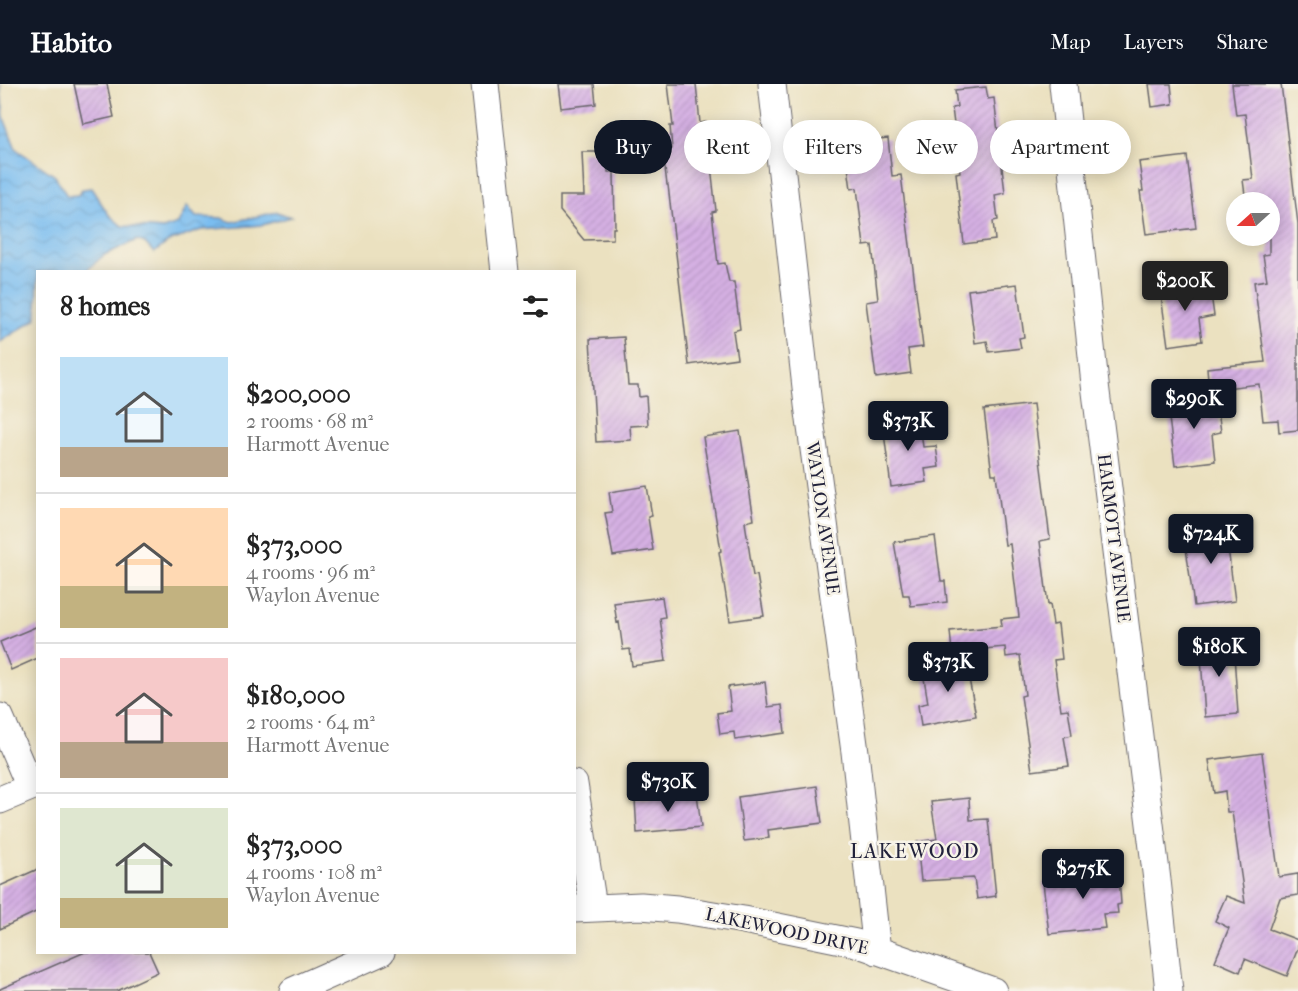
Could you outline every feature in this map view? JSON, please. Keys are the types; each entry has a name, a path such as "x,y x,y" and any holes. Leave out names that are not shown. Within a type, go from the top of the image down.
{"street":[{"path":"485,84 505,270"},
{"name":"WAYLON AVENUE","path":"772,84 808,405 855,752 877,951"},
{"name":"HARMOTT AVENUE","path":"1063,84 1094,372 1157,880 1168,991"},
{"path":"0,717 34,785 0,800"},
{"path":"576,809 584,908"},
{"name":"LAKEWOOD DRIVE","path":"584,908 641,906 677,909 744,920 856,943 993,991"},
{"path":"293,991 376,954"}],"water":[{"path":"0,84 4,118 16,149 55,176 67,196 78,195 83,189 91,188 109,215 122,226 163,229 178,224 187,206 196,217 221,218 232,222 277,212 291,217 262,225 201,230 168,242 154,253 145,243 137,240 104,255 87,270 36,270 36,319 0,342"}],"building":[{"path":"74,84 107,84 114,117 83,124"},
{"path":"558,84 594,84 596,104 561,108"},
{"path":"668,84 696,84 700,120 684,120 684,174 712,174 716,211 712,212 718,264 725,263 729,282 734,282 740,329 733,331 737,358 689,365 666,174 672,174 673,126"},
{"path":"1149,84 1171,84 1173,104 1152,107"},
{"path":"1232,84 1281,84 1298,224 1298,430 1279,432 1278,420 1263,421 1259,384 1209,390 1207,368 1265,362 1254,282 1267,280 1263,255 1269,254 1269,246 1280,246 1280,192 1245,192 1243,180 1253,179 1245,114 1236,115"},
{"path":"986,87 988,99 994,98 997,120 990,120 990,174 1003,174 1005,193 995,195 998,220 993,221 995,240 964,244 956,174 978,174 978,120 954,120 952,108 957,107 955,90"},
{"path":"888,138 892,176 901,175 923,347 908,349 911,373 876,378 866,302 878,300 872,245 864,246 857,188 851,189 849,174 883,174 883,139"},
{"path":"582,152 594,152 594,174 614,174 615,228 613,228 613,239 584,240 560,211 560,196 584,196"},
{"path":"1187,156 1196,228 1146,234 1140,191 1143,191 1139,162"},
{"path":"1194,283 1196,289 1210,287 1214,316 1199,319 1202,341 1168,346 1160,288"},
{"path":"1017,284 1024,337 1019,338 1021,348 989,352 987,341 975,343 968,290"},
{"path":"624,337 628,385 638,385 639,397 646,396 648,425 630,426 631,440 596,442 590,339"},
{"path":"1216,396 1221,432 1212,434 1215,461 1175,466 1167,402"},
{"path":"1033,404 1050,539 1040,541 1048,605 1050,604 1053,625 1058,624 1062,659 1054,660 1061,710 1068,709 1072,735 1064,737 1069,766 1032,771 1021,696 1025,695 1020,655 1006,657 1005,647 952,652 950,631 1002,626 1001,619 1019,617 1010,544 1005,545 996,474 992,474 984,410"},
{"path":"919,415 923,447 936,446 939,467 925,469 927,482 891,487 884,433 889,432 887,419"},
{"path":"740,431 754,520 745,522 753,576 757,575 764,616 730,621 703,437"},
{"path":"647,486 652,516 648,517 653,550 613,556 605,513 612,512 609,492"},
{"path":"1238,526 1241,546 1228,548 1235,601 1194,606 1184,534"},
{"path":"935,536 941,581 945,581 947,602 911,606 909,595 903,595 894,542"},
{"path":"662,597 665,617 660,618 666,661 632,666 630,649 623,650 614,603"},
{"path":"36,627 36,659 11,670 0,642"},
{"path":"1233,640 1238,714 1205,717 1200,642"},
{"path":"964,652 976,716 921,726 918,705 928,703 924,678 945,674 941,655"},
{"path":"765,682 768,707 782,705 785,733 735,740 734,732 720,734 717,713 731,711 728,687"},
{"path":"1262,753 1279,877 1298,874 1298,895 1280,898 1269,929 1298,940 1298,948 1287,976 1245,959 1240,972 1215,961 1229,928 1215,921 1226,896 1245,903 1232,812 1227,812 1225,791 1214,793 1209,760"},
{"path":"817,786 822,823 768,830 769,838 744,841 738,797"},
{"path":"697,793 701,827 637,833 635,799"},
{"path":"969,798 970,820 988,819 996,896 977,899 974,878 921,881 917,842 937,839 931,802"},
{"path":"1118,861 1121,904 1117,905 1118,913 1103,914 1105,928 1049,934 1043,883 1094,877 1092,864"},
{"path":"36,870 36,912 0,929 0,886"},
{"path":"80,954 150,954 158,972 117,991 0,991 0,989"}],"district":[{"name":"LAKEWOOD","path":"915,851"}]}
